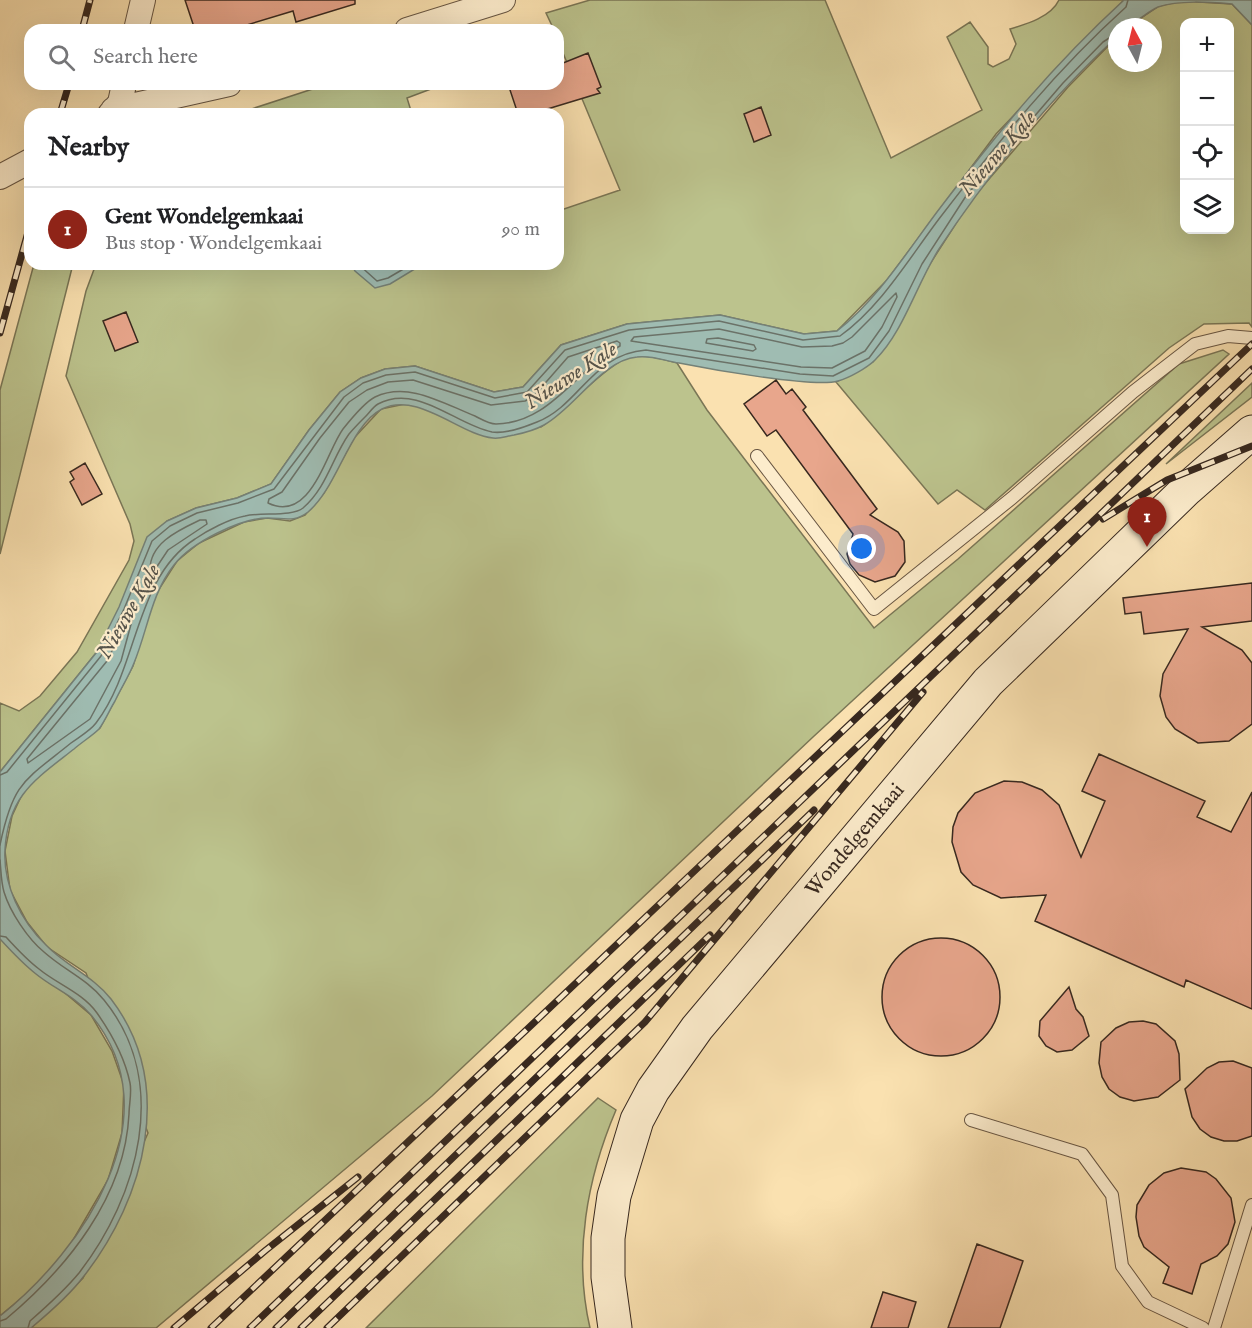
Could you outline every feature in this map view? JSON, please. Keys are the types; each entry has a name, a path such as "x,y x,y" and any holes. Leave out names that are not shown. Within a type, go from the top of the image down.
{"main road":[{"name":"Wondelgemkaai","path":"615,1328 608,1277 608,1238 614,1196 637,1120 653,1090 697,1028 988,681 1187,489 1252,432"}],"street":[{"path":"137,24 143,0"},
{"path":"426,24 503,0"},
{"path":"116,108 120,104 123,90"},
{"path":"129,108 204,90"},
{"path":"2,175 24,164"}],"lane":[{"path":"757,456 874,609 1011,498 1133,392 1195,344 1228,336 1252,338"},
{"path":"971,1120 1083,1154 1112,1195 1122,1266 1148,1302 1203,1328"},
{"path":"1214,1328 1252,1205"}],"green space":[{"path":"590,0 825,0 891,158 982,110 947,37 970,22 988,47 988,64 993,67 1009,59 1016,44 1010,29 1044,15 1059,0 1124,0 996,134 887,280 837,331 804,334 720,315 627,324 561,345 523,387 494,392 415,366 385,369 361,378 340,392 309,430 271,484 237,498 196,508 167,521 96,653 0,772 0,703 19,711 40,696 77,652 129,560 134,541 130,524 66,376 86,291 94,270 564,270 564,209 620,190 564,55 564,24 551,24 546,13"},
{"path":"1182,1 1232,4 1252,25 1252,327 1249,323 1204,324 1169,348 985,510 957,490 938,504 836,382 873,362 894,334 928,267 971,200 1068,87 1108,46 1108,72 1162,72 1162,18 1141,18 1159,6"},
{"path":"310,90 428,90 407,98 410,108 254,108"},
{"path":"32,270 71,270 0,554 0,390"},
{"path":"1223,350 1229,354 813,737 432,1096 156,1328 31,1328 83,1278 148,1133 86,973 47,947 27,922 10,890 5,851 12,816 25,788 43,771 100,728 133,666 154,597 177,561 199,543 244,522 267,518 290,521 305,515 324,493 354,438 381,409 405,404 541,427 611,368 630,357 648,357 677,363 707,410 874,628 958,559 1179,364"},
{"path":"1252,383 1252,397 1166,464"},
{"path":"0,938 91,1015 112,1051 124,1085 122,1133 108,1180 65,1254 36,1286 0,1316"},
{"path":"598,1098 616,1110 597,1162 586,1217 583,1273 590,1328 366,1328"}],"water":[{"name":"Nieuwe Kale","path":"1124,0 1252,0 1252,25 1232,4 1194,2 1158,7 1141,18 1108,18 1108,46 1069,84 999,166 939,249 894,336 875,360 858,372 838,381 807,382 736,373 653,357 637,357 612,366 567,408 544,425 526,432 498,438 467,430 424,409 396,405 382,409 361,429 328,488 308,512 293,519 257,519 230,527 192,548 174,565 155,600 132,668 101,726 26,790 18,802 7,831 5,863 15,902 29,925 46,945 96,984 111,999 131,1032 143,1067 147,1103 145,1140 136,1176 123,1212 105,1245 72,1290 31,1328 0,1328 0,1316 31,1288 61,1255 87,1218 108,1179 121,1137 124,1095 115,1054 91,1015 78,1003 31,970 0,939 0,772 96,653 119,607 147,537 167,521 196,508 237,498 271,484 309,430 340,392 361,378 385,369 415,366 494,392 523,387 561,345 627,324 720,315 804,334 837,331 880,289 1005,126 1098,24"},
{"path":"413,270 390,284 375,288 355,271"}],"building":[{"path":"185,0 355,0 355,4 296,22 293,11 250,24 193,24"},
{"path":"588,53 601,87 597,89 600,93 551,108 516,108 510,90 564,90 564,63"},
{"path":"761,107 771,135 754,142 744,114"},
{"path":"126,312 138,342 115,351 103,321"},
{"path":"776,380 786,394 792,389 806,407 803,410 877,509 870,515 898,532 904,541 905,562 895,576 875,582 859,575 850,564 847,554 853,534 776,430 767,436 744,404"},
{"path":"85,463 102,494 82,505 70,482 74,479 70,472"},
{"path":"1252,583 1252,621 1202,627 1242,650 1252,663 1252,724 1229,741 1198,743 1175,729 1166,717 1160,696 1163,674 1188,629 1144,634 1141,612 1125,614 1123,598"},
{"path":"1099,754 1205,801 1197,817 1231,832 1252,792 1252,1009 1186,980 1184,987 1035,921 1046,895 1001,898 973,885 961,872 952,842 953,827 958,813 975,793 1004,781 1022,782 1042,790 1059,805 1081,857 1105,801 1082,791"},
{"path":"941,938 963,943 983,955 995,975 1000,997 995,1019 983,1039 963,1051 941,1056 919,1051 899,1039 887,1019 882,997 887,975 899,955 919,943"},
{"path":"1069,987 1076,1009 1083,1017 1089,1036 1072,1050 1057,1052 1046,1046 1039,1036 1040,1021"},
{"path":"1143,1021 1156,1024 1175,1041 1179,1054 1180,1080 1158,1097 1134,1101 1120,1097 1109,1089 1102,1077 1099,1063 1101,1042 1116,1028 1129,1022"},
{"path":"1233,1061 1252,1068 1252,1136 1237,1141 1224,1141 1211,1137 1200,1129 1192,1117 1185,1089 1207,1068 1219,1062"},
{"path":"1181,1168 1206,1172 1216,1179 1231,1198 1235,1222 1228,1244 1217,1256 1201,1264 1192,1294 1163,1283 1169,1267 1144,1247 1139,1236 1136,1217 1137,1205 1149,1185 1164,1173"},
{"path":"977,1244 1023,1261 1000,1328 948,1328"},
{"path":"883,1292 916,1302 908,1328 871,1328"}],"railway":[{"path":"84,24 90,0"},
{"path":"62,108 67,90"},
{"path":"0,333 24,247"},
{"path":"211,1328 1252,344"},
{"path":"250,1328 1252,369"},
{"path":"1103,519 1167,480 1252,446"},
{"path":"327,1328 645,1022 923,692"},
{"path":"276,1328 814,810"},
{"path":"301,1328 710,935"},
{"path":"174,1328 266,1250 358,1177"}],"place":[{"name":"Gent Wondelgemkaai","path":"1147,547"}]}
